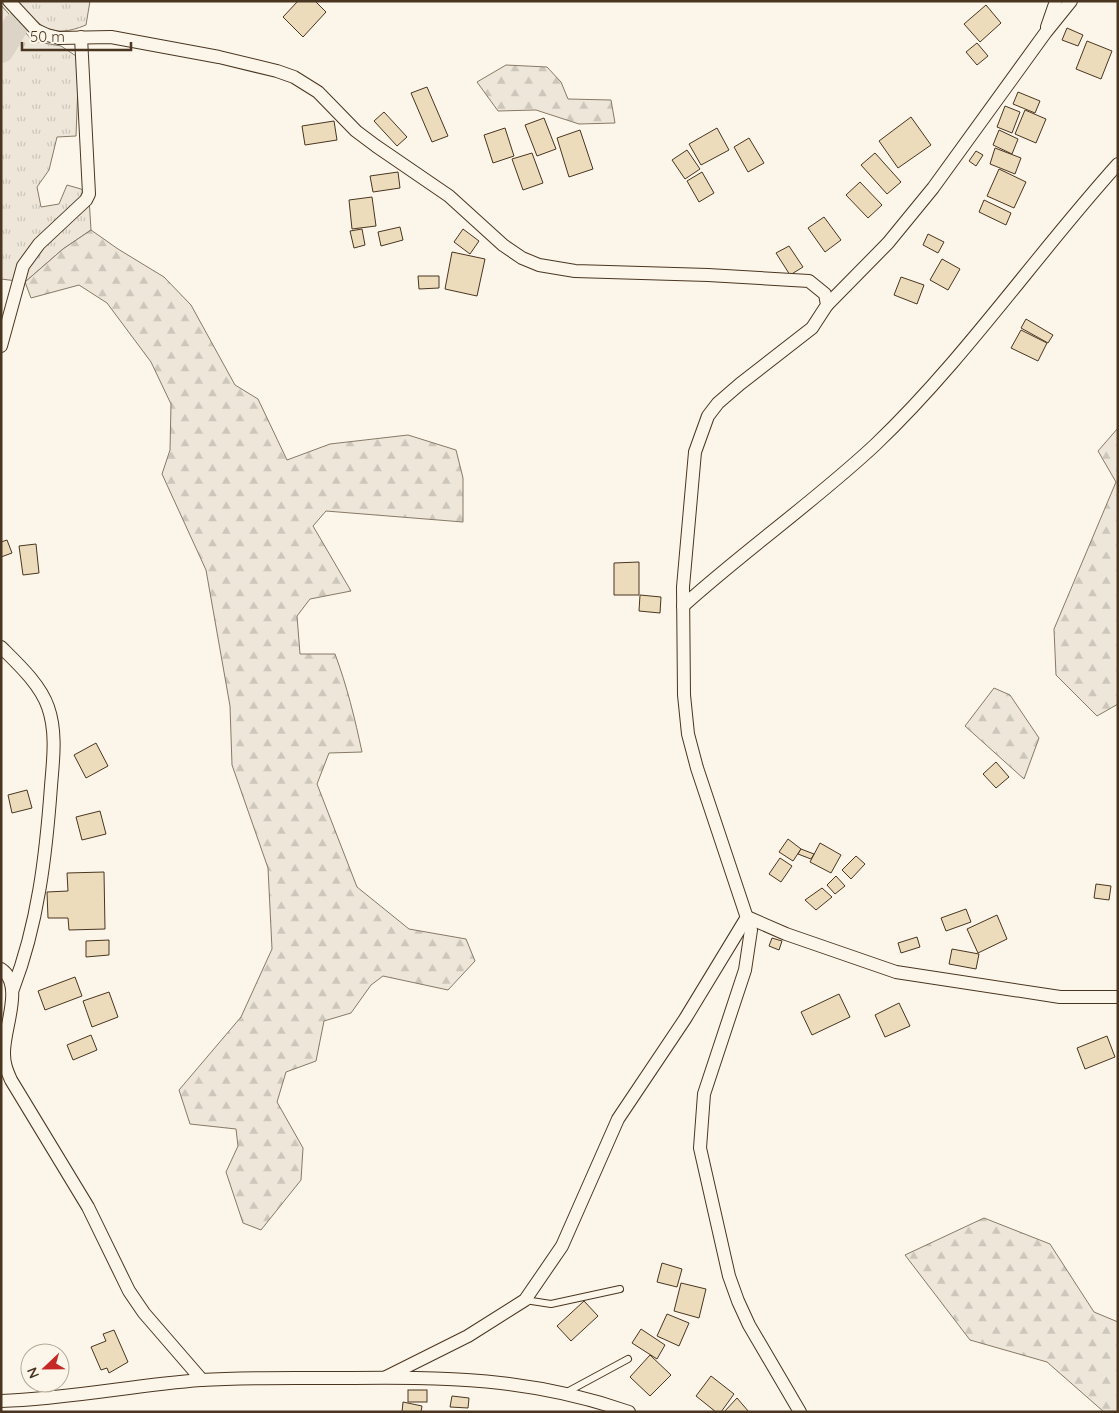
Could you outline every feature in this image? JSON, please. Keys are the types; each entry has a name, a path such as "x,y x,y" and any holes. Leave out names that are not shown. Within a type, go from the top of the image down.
{"street":[{"path":"9,1 36,30 59,38 111,37 210,55 294,77 318,92 356,131 449,196 504,245 522,258 539,265 575,271 708,275 809,281 825,294 827,305"},
{"path":"1046,32 1056,1"},
{"path":"800,1412 749,1325 738,1301 729,1276 700,1148 704,1094 748,956 751,930 707,800 688,734 684,695 683,606 684,570 695,452 708,416 718,403 812,328 827,305 888,243 933,188 1046,32 1071,1"},
{"path":"1,346 23,266 40,244 86,200 89,194 81,37"},
{"path":"683,606 875,445 942,374 1005,302 1118,164"},
{"path":"1,647 38,688 48,706 53,726 53,758 47,841 26,955 13,988 3,1066 88,1207 129,1291 144,1312 202,1380"},
{"path":"747,917 786,934 896,972 1060,998 1118,996"},
{"path":"386,1377 468,1336 526,1300 562,1246 618,1118 685,1019 747,917"},
{"path":"1,969 9,975 13,988"},
{"path":"1,1401 46,1398 202,1380 386,1377 453,1378 504,1381 552,1389 629,1412"}],"lane":[{"path":"526,1300 551,1304 620,1289"},
{"path":"566,1393 628,1359"}],"green space":[{"path":"16,1 90,1 86,25 74,29 54,31 39,24"},
{"path":"1,5 33,41 61,46 79,58 76,136 57,137 49,170 37,187 41,207 59,204 67,185 81,189 89,198 91,230 63,249 25,282 1,279"},
{"path":"506,65 547,67 561,82 568,99 611,100 615,123 579,124 536,110 498,111 477,82"},
{"path":"91,230 164,277 191,305 235,385 258,399 287,460 330,444 408,435 456,450 463,478 463,522 326,511 313,526 351,591 310,599 297,616 300,654 335,654 354,715 362,752 329,753 317,784 357,887 409,929 466,939 475,961 448,990 383,976 371,985 351,1013 324,1021 316,1061 286,1072 277,1102 303,1148 301,1180 261,1230 243,1223 226,1172 238,1146 236,1129 190,1124 179,1090 241,1017 272,949 268,868 232,765 230,706 206,570 162,474 170,450 171,404 151,362 107,303 79,285 31,298 25,282 63,249"},
{"path":"1118,428 1118,704 1097,716 1056,675 1054,629 1116,482 1098,451"},
{"path":"994,688 1010,695 1039,738 1024,779 965,726"},
{"path":"984,1218 1050,1244 1094,1312 1118,1322 1118,1412 1104,1412 1047,1362 970,1340 905,1255"}],"building":[{"path":"298,1 315,1 326,12 303,37 283,17"},
{"path":"986,5 1001,23 980,42 964,24"},
{"path":"1067,28 1083,35 1078,46 1062,40"},
{"path":"1087,41 1112,51 1101,79 1076,69"},
{"path":"977,43 988,56 977,65 966,52"},
{"path":"427,87 448,136 432,142 411,93"},
{"path":"1018,92 1040,101 1035,113 1013,104"},
{"path":"1005,106 1020,112 1012,133 997,127"},
{"path":"1025,110 1046,119 1036,143 1015,134"},
{"path":"384,112 407,137 397,146 374,121"},
{"path":"911,117 931,145 898,168 879,141"},
{"path":"544,118 556,149 537,156 525,125"},
{"path":"334,121 337,140 305,145 302,126"},
{"path":"505,128 514,156 493,163 484,135"},
{"path":"717,128 729,150 701,165 689,144"},
{"path":"580,130 593,169 569,177 557,138"},
{"path":"999,130 1018,139 1012,154 993,145"},
{"path":"749,138 764,163 748,172 734,147"},
{"path":"995,148 1021,158 1015,174 990,164"},
{"path":"687,150 700,169 685,179 672,160"},
{"path":"976,151 983,155 976,166 969,161"},
{"path":"532,153 543,183 523,190 512,159"},
{"path":"875,153 901,182 887,194 861,165"},
{"path":"999,169 1026,182 1014,208 987,196"},
{"path":"398,172 400,188 373,192 370,176"},
{"path":"702,172 714,193 699,202 687,181"},
{"path":"860,182 882,205 868,218 846,195"},
{"path":"372,197 376,226 352,229 349,200"},
{"path":"984,200 1011,213 1006,225 979,212"},
{"path":"824,217 841,240 825,252 808,228"},
{"path":"400,227 403,240 381,246 378,232"},
{"path":"362,229 365,245 354,248 350,231"},
{"path":"463,229 479,241 470,254 454,242"},
{"path":"928,234 944,242 938,253 923,245"},
{"path":"789,246 803,267 790,275 776,253"},
{"path":"452,252 485,259 477,296 445,289"},
{"path":"942,259 960,269 948,290 930,280"},
{"path":"418,276 439,276 439,288 419,289"},
{"path":"901,277 924,285 917,304 894,295"},
{"path":"1026,319 1053,335 1048,343 1021,328"},
{"path":"1021,330 1047,343 1038,361 1011,348"},
{"path":"7,540 12,553 1,557 1,542"},
{"path":"36,544 39,573 23,575 19,546"},
{"path":"639,562 639,595 614,595 614,563"},
{"path":"640,595 661,597 660,613 639,611"},
{"path":"96,743 108,766 86,778 74,755"},
{"path":"996,762 1009,777 996,788 983,774"},
{"path":"27,790 32,808 12,813 8,795"},
{"path":"100,811 106,834 82,840 76,817"},
{"path":"788,839 801,849 793,861 779,852"},
{"path":"820,843 841,855 831,873 810,862"},
{"path":"801,849 814,854 811,859 798,854"},
{"path":"856,856 865,864 851,879 842,870"},
{"path":"780,858 792,866 781,882 769,874"},
{"path":"104,872 105,929 69,930 68,918 48,918 47,892 68,891 67,873"},
{"path":"836,876 845,886 835,894 827,885"},
{"path":"1096,884 1111,886 1109,900 1094,898"},
{"path":"822,888 832,897 816,910 805,900"},
{"path":"966,909 971,922 946,931 941,918"},
{"path":"997,915 1007,939 978,953 967,929"},
{"path":"917,937 920,947 901,953 898,943"},
{"path":"772,938 782,941 779,950 769,946"},
{"path":"109,940 109,955 86,957 86,941"},
{"path":"952,949 979,954 976,969 949,964"},
{"path":"75,977 82,996 45,1010 38,991"},
{"path":"109,992 118,1017 92,1027 83,1001"},
{"path":"839,994 850,1017 812,1035 801,1012"},
{"path":"899,1003 910,1026 885,1037 875,1015"},
{"path":"91,1035 97,1050 73,1060 67,1045"},
{"path":"1107,1036 1115,1057 1085,1069 1077,1048"},
{"path":"662,1263 682,1269 677,1287 657,1282"},
{"path":"681,1283 706,1289 699,1318 674,1311"},
{"path":"584,1301 598,1316 571,1341 557,1326"},
{"path":"667,1314 689,1323 679,1346 657,1336"},
{"path":"641,1329 665,1345 657,1359 632,1343"},
{"path":"114,1330 128,1362 109,1373 107,1368 101,1370 91,1347 106,1341 103,1334"},
{"path":"650,1355 671,1375 650,1396 630,1377"},
{"path":"711,1376 734,1394 721,1412 716,1412 696,1396"},
{"path":"408,1390 427,1390 427,1402 408,1402"},
{"path":"452,1396 469,1398 468,1408 450,1407"},
{"path":"737,1398 749,1412 724,1412"},
{"path":"403,1402 422,1406 421,1412 402,1412"}],"waterway":[{"path":"1,50 16,25"}]}
